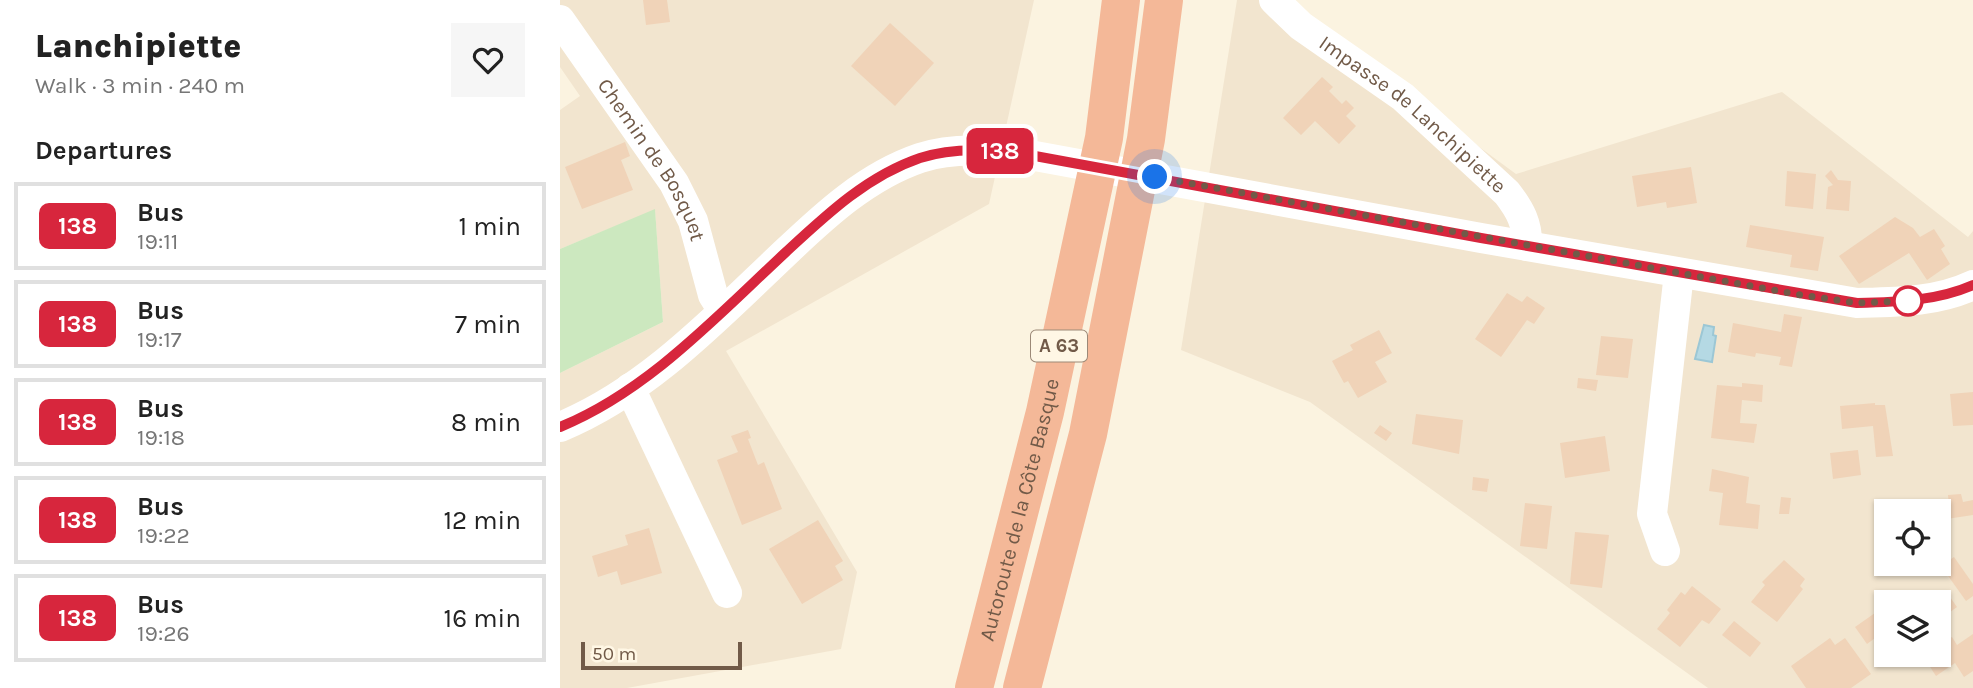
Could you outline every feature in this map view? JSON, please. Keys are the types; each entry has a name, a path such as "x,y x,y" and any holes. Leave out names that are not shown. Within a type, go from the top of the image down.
{"highway":[{"name":"Autoroute de la Côte Basque","path":"974,688 1045,412 1104,138 1121,0"},
{"name":"A 63","path":"1022,688 1090,420 1146,139 1164,0"}],"street":[{"name":"Impasse de Lanchipiette","path":"1274,0 1301,26 1403,97 1507,193 1521,212 1527,233 1527,246"},
{"name":"Chemin de Bosquet","path":"560,19 674,183 693,221 713,295 723,311"},
{"path":"560,426 630,388 723,311 842,202 891,170 921,158 949,152 974,150 1035,156 1857,303 1914,300 1953,294 1973,285"},
{"path":"1665,551 1652,514 1679,273"},
{"path":"630,388 727,593"}],"shaded area":[{"path":"560,0 1034,0 989,204 726,351 857,572 841,649 627,688 560,688 560,373 663,322 655,210 560,249 560,110 580,96 560,67"},
{"path":"1237,0 1285,0 1290,8 1516,174 1782,92 1968,237 1973,231 1973,688 1708,688 1310,402 1181,350"}],"green space":[{"path":"655,209 663,322 560,373 560,249"}],"water":[{"path":"1704,325 1714,327 1713,335 1716,336 1712,362 1695,359"}],"building":[{"path":"643,0 667,0 670,22 646,25"},
{"path":"890,23 934,63 895,106 851,66"},
{"path":"1322,77 1333,87 1329,91 1342,104 1346,100 1354,108 1346,116 1356,126 1339,144 1315,121 1301,135 1283,118"},
{"path":"625,142 630,156 621,160 633,190 582,209 565,167"},
{"path":"1691,167 1697,203 1667,208 1666,202 1637,207 1632,176"},
{"path":"1831,170 1838,180 1851,181 1849,211 1826,209 1828,187 1833,185 1825,176"},
{"path":"1787,171 1816,174 1813,209 1785,206"},
{"path":"1895,217 1913,228 1920,237 1934,229 1945,246 1941,249 1950,264 1927,280 1909,253 1859,284 1839,256"},
{"path":"1750,225 1824,237 1818,271 1790,267 1792,255 1746,247"},
{"path":"1507,293 1522,302 1527,296 1545,308 1534,324 1527,320 1501,357 1475,339"},
{"path":"1784,314 1802,317 1792,367 1779,365 1781,357 1756,353 1755,357 1728,352 1733,323 1781,332"},
{"path":"1379,330 1392,353 1375,362 1387,382 1358,398 1348,381 1344,383 1332,361 1353,350 1350,345"},
{"path":"1601,336 1633,339 1628,378 1596,375"},
{"path":"1578,378 1598,380 1596,391 1577,388"},
{"path":"1742,383 1763,385 1762,402 1742,400 1740,423 1757,424 1754,443 1711,438 1717,385 1742,387"},
{"path":"1973,392 1973,425 1953,426 1950,394"},
{"path":"1875,403 1885,405 1893,456 1876,457 1873,426 1842,429 1840,406"},
{"path":"1416,414 1463,420 1459,454 1412,444"},
{"path":"1380,425 1392,433 1386,441 1374,433"},
{"path":"748,430 751,438 748,439 758,465 764,462 782,509 742,525 717,460 738,452 731,436"},
{"path":"1605,436 1610,471 1565,478 1560,443"},
{"path":"1858,450 1861,475 1833,479 1830,453"},
{"path":"1712,469 1749,477 1746,503 1760,505 1758,529 1719,525 1723,493 1709,491"},
{"path":"1473,477 1489,479 1487,492 1472,490"},
{"path":"1961,494 1963,502 1973,500 1973,515 1951,518 1951,499 1948,495"},
{"path":"1781,497 1791,498 1789,514 1779,514"},
{"path":"1525,503 1552,506 1547,549 1520,546"},
{"path":"818,520 843,561 835,566 843,580 802,604 769,549"},
{"path":"649,528 662,573 621,585 617,571 598,577 592,556 628,545 625,535"},
{"path":"1575,532 1609,535 1602,588 1570,584"},
{"path":"1954,557 1973,584 1973,596 1966,601 1948,576 1951,576 1951,559"},
{"path":"1784,560 1805,579 1800,586 1803,589 1777,622 1751,602 1765,585 1762,582"},
{"path":"1692,586 1721,609 1709,624 1702,620 1680,647 1657,629 1670,613 1667,610 1681,592 1685,595"},
{"path":"1951,598 1957,607 1951,611"},
{"path":"1874,614 1874,639 1867,644 1855,627"},
{"path":"1734,621 1761,643 1750,657 1722,635"},
{"path":"1973,634 1973,671 1964,677 1955,663 1951,666 1951,638 1957,645"},
{"path":"1830,638 1835,645 1845,638 1871,674 1851,688 1806,688 1791,666"},
{"path":"1930,667 1949,667 1936,676"}],"bus line":[{"name":"138","path":"560,427 637,384 723,311 842,202 866,185 891,170 921,158 949,152 974,150 1035,156 1481,238 1857,303 1901,302 1953,294 1973,285"}],"route":[{"path":"1155,177 1795,294 1857,303 1908,301"}]}
